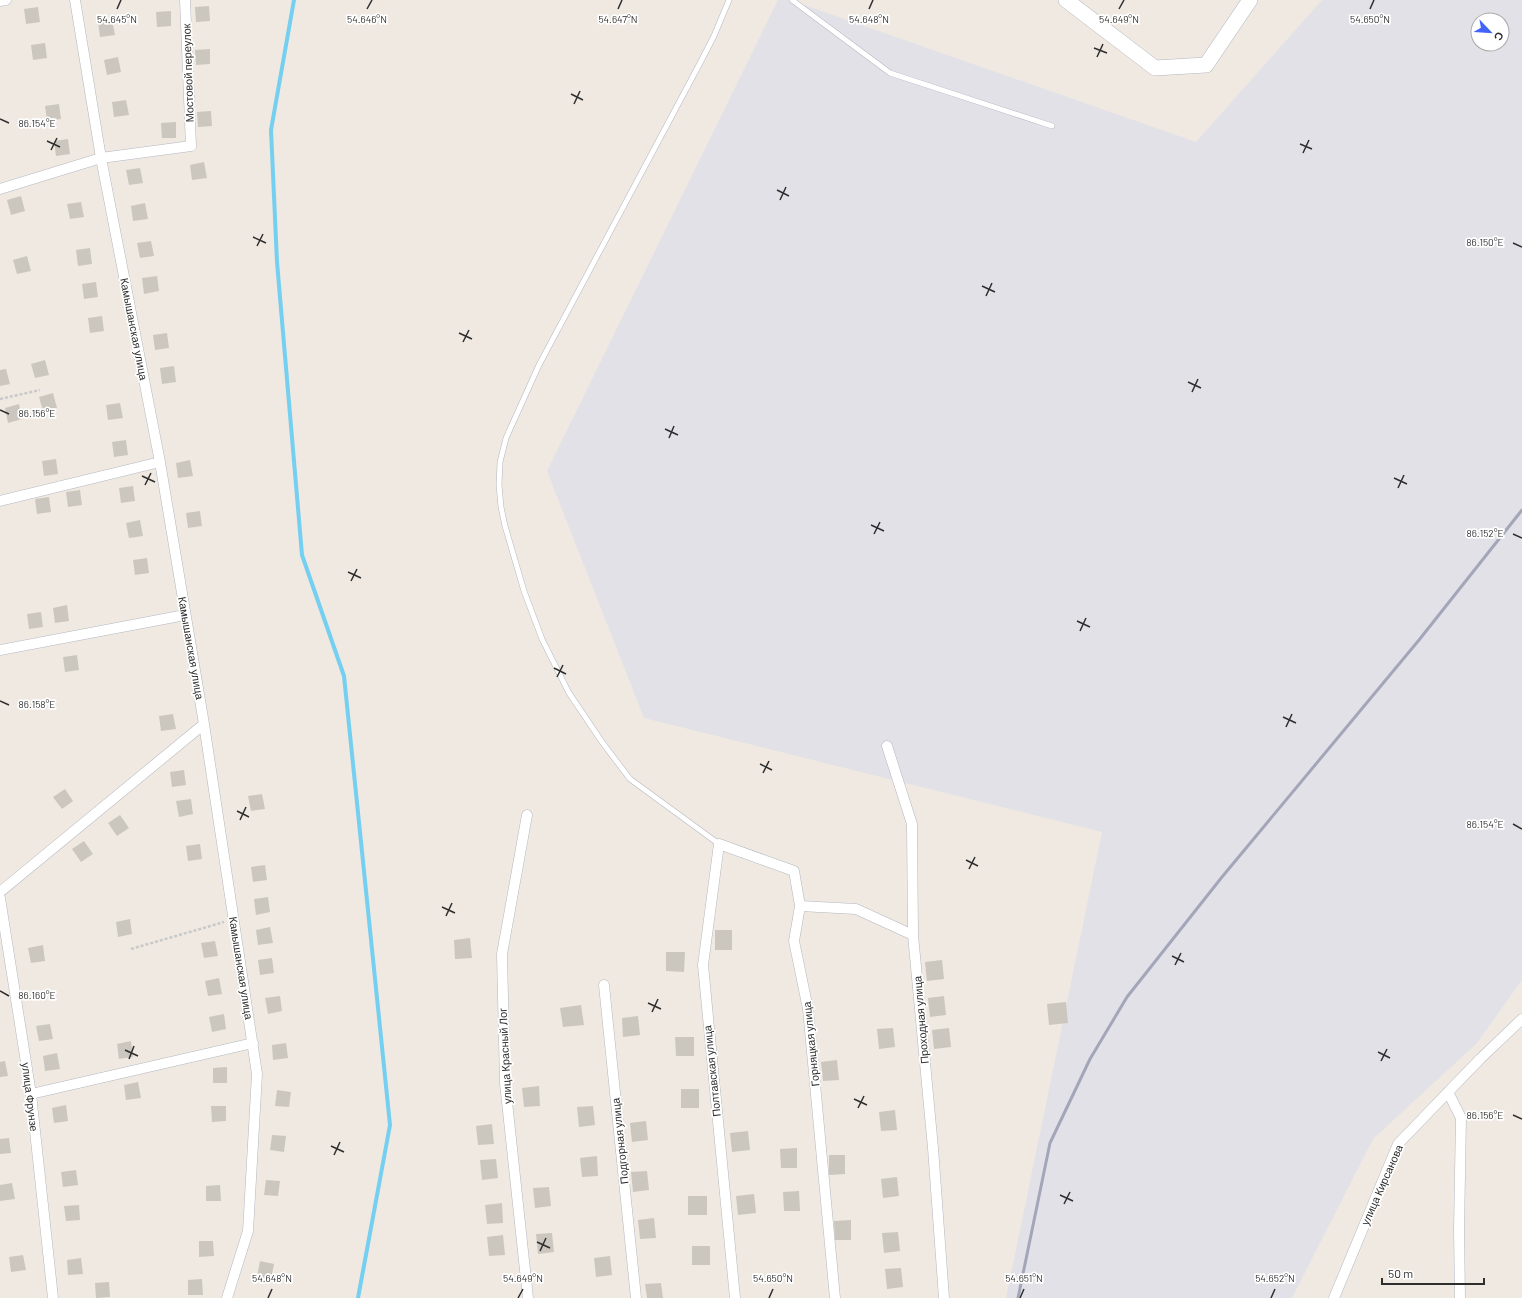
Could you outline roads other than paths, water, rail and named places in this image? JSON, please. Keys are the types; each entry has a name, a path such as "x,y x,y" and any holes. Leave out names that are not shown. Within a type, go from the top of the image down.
{"street":[{"path":"0,1 6,0"},
{"name":"Камышанская улица","path":"75,0 100,158 160,462 186,615 257,1074 248,1231 227,1298"},
{"name":"Мостовой переулок","path":"100,158 190,146 185,0"},
{"path":"1066,0 1155,68 1206,65 1250,0"},
{"path":"0,189 100,158"},
{"path":"0,501 160,462"},
{"path":"0,650 186,615"},
{"path":"0,892 204,724"},
{"name":"Проходная улица","path":"887,746 912,824 913,935 933,1148 944,1298"},
{"name":"улица Красный Лог","path":"527,815 502,954 505,1083 528,1298"},
{"name":"Горняцкая улица","path":"719,844 794,871 800,906 794,941 808,1009 835,1298"},
{"name":"Полтавская улица","path":"719,844 703,964 734,1298"},
{"name":"улица Фрунзе","path":"0,898 31,1094 53,1298"},
{"path":"800,906 856,909 913,935"},
{"name":"Подгорная улица","path":"604,985 636,1298"},
{"name":"улица Кирсанова","path":"1334,1298 1398,1144 1480,1059 1522,1019"},
{"path":"31,1094 253,1044"},
{"path":"1448,1092 1461,1118 1459,1230 1460,1298"}],"lane":[{"path":"719,844 630,779 602,742 569,693 542,639 524,591 505,526 501,507 499,485 500,462 506,438 539,365 699,65 717,30 729,0"},
{"path":"792,0 890,73 1052,126"}],"waterway":[{"path":"294,0 271,130 277,262 302,555 344,676 390,1125 358,1298"}],"railway":[{"path":"1018,1298 1050,1143 1090,1059 1127,997 1222,877 1419,640 1522,510"}]}
